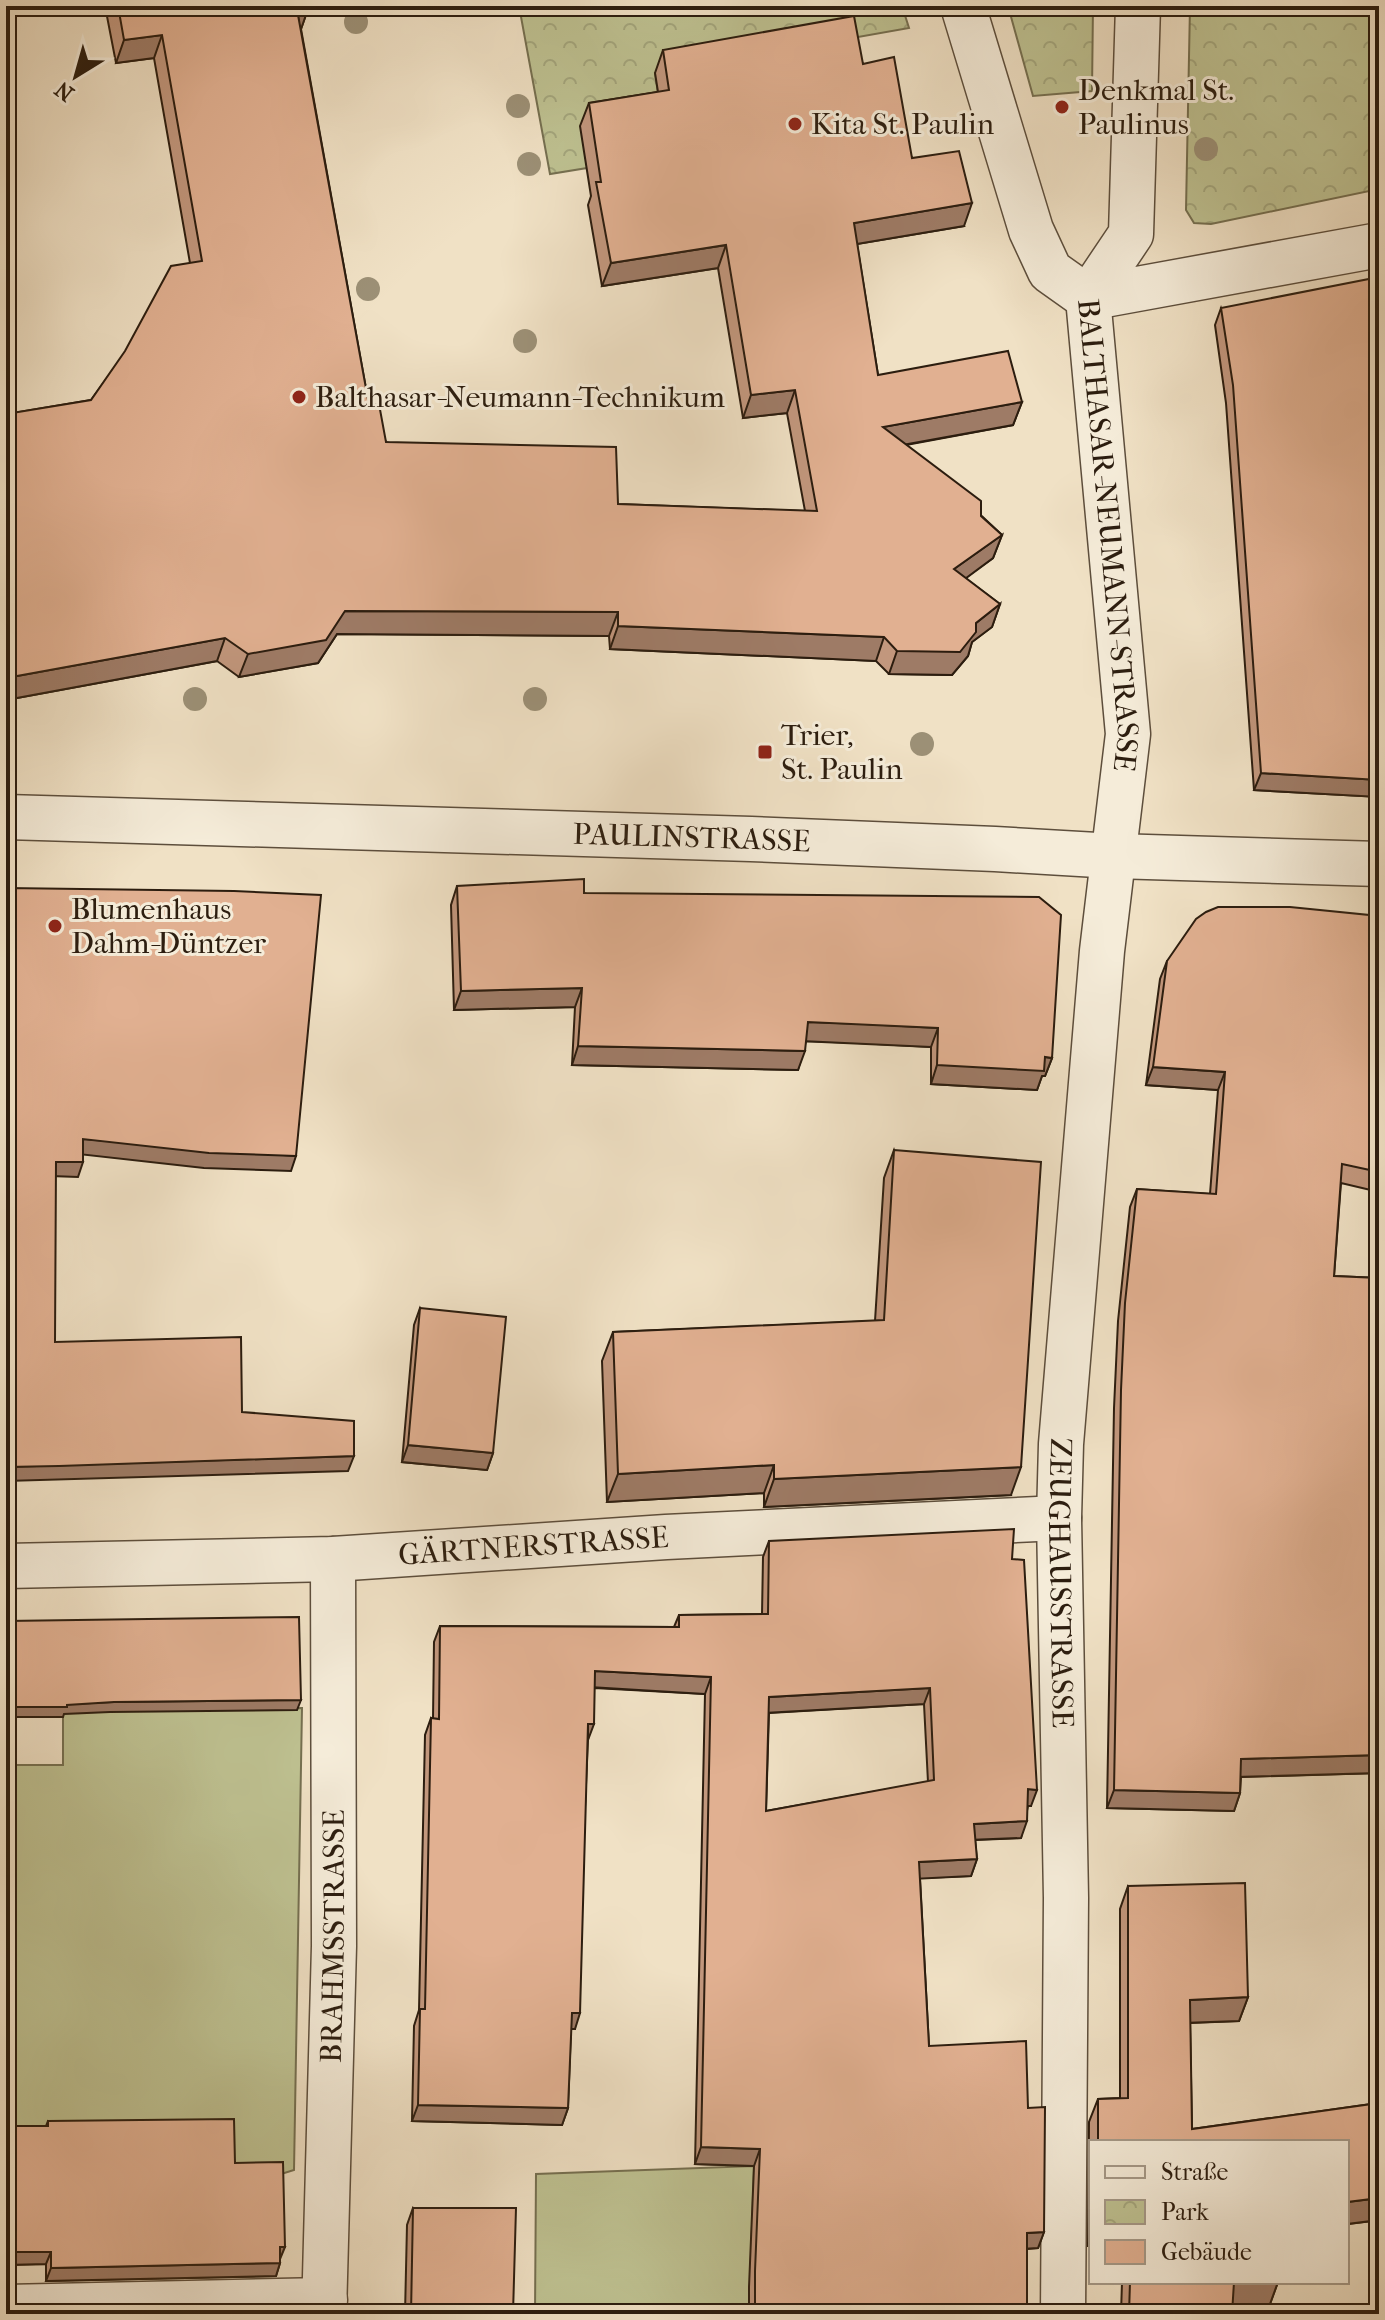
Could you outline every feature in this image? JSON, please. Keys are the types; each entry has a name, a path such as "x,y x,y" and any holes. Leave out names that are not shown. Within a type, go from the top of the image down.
{"street":[{"name":"BALTHASAR-NEUMANN-STRASSE","path":"963,6 1031,230 1050,271 1088,298 1128,734 1114,856"},
{"path":"1088,298 1131,234 1138,6"},
{"path":"1088,298 1379,245"},
{"name":"PAULINSTRASSE","path":"6,817 751,839 1114,856 1379,864"},
{"name":"ZEUGHAUSSTRASSE","path":"1063,2314 1066,1898 1059,1518 1064,1400 1102,951 1114,856"},
{"name":"GÄRTNERSTRASSE","path":"6,1566 333,1559 666,1537 1059,1518"},
{"name":"BRAHMSSTRASSE","path":"324,2307 334,1946 333,1559"},
{"path":"6,2307 324,2307"}],"green space":[{"path":"519,6 902,6 909,28 655,73 661,113 587,168 550,174"},
{"path":"1008,6 1093,6 1092,91 1033,96"},
{"path":"1190,6 1379,6 1379,189 1211,224 1194,223 1186,210"},
{"path":"302,1708 294,2170 278,2175 6,2179 6,1716 15,1715 16,1765 63,1765 63,1712"},
{"path":"754,2166 749,2314 535,2314 536,2174"}],"building":[{"path":"118,6 308,6 298,15 369,405 379,404 386,442 616,447 618,504 817,511 795,390 751,395 726,245 611,263 596,182 601,182 589,103 669,90 663,50 854,16 863,64 894,57 912,158 959,151 972,203 854,223 878,375 1008,351 1022,402 883,427 981,501 981,516 1002,535 954,569 1000,604 976,623 976,632 960,652 897,651 884,637 618,626 618,612 345,611 326,640 248,654 225,638 6,678 6,414 91,400 125,351 171,266 202,261 162,35 124,40"},
{"path":"1379,277 1379,780 1261,773 1233,385 1221,308"},
{"path":"584,879 584,893 1039,897 1061,915 1052,1058 1045,1057 1044,1071 937,1065 938,1028 808,1022 805,1051 578,1046 582,988 461,991 457,886"},
{"path":"6,888 321,895 296,1156 209,1153 83,1139 83,1162 56,1162 55,1342 241,1337 242,1412 354,1421 354,1456 6,1467"},
{"path":"1218,907 1290,907 1379,916 1379,1172 1342,1164 1334,1276 1379,1278 1379,1755 1241,1759 1240,1793 1114,1790 1121,1390 1125,1303 1137,1189 1216,1194 1225,1072 1153,1067 1167,961 1196,919"},
{"path":"894,1150 1041,1162 1021,1467 774,1479 774,1465 618,1474 613,1332 884,1320"},
{"path":"420,1308 506,1317 493,1453 408,1445"},
{"path":"1014,1529 1012,1559 1024,1560 1037,1790 1028,1789 1027,1821 974,1824 977,1859 919,1862 929,2046 1026,2041 1028,2108 1045,2107 1044,2232 1027,2233 1027,2314 755,2314 760,2149 701,2147 711,1677 595,1671 594,1724 588,1724 580,2013 572,2013 568,2108 418,2105 420,2009 425,2009 431,1718 439,1719 440,1626 679,1627 679,1615 768,1614 769,1541","holes":["930,1688 934,1780 766,1811 769,1697"]},
{"path":"299,1617 301,1700 114,1702 67,1707 6,1707 6,1621"},
{"path":"1245,1883 1248,1997 1190,2000 1192,2129 1379,2103 1379,2198 1349,2202 1349,2140 1098,2140 1098,2099 1128,2098 1128,1886"},
{"path":"234,2119 235,2163 283,2162 285,2247 280,2247 280,2263 51,2268 51,2252 6,2252 6,2126 48,2126 48,2121"},
{"path":"413,2208 516,2208 513,2314 411,2314"},
{"path":"1130,2284 1234,2284 1232,2314 1129,2314"},
{"path":"283,2312 283,2314 196,2314"}],"place":[{"name":"Denkmal St. Paulinus","path":"1062,107"},
{"name":"Kita St. Paulin","path":"795,124"},
{"name":"Balthasar-Neumann-Technikum","path":"299,397"},
{"name":"Trier, St. Paulin","path":"765,752"},
{"name":"Blumenhaus Dahm-Düntzer","path":"55,926"}]}
